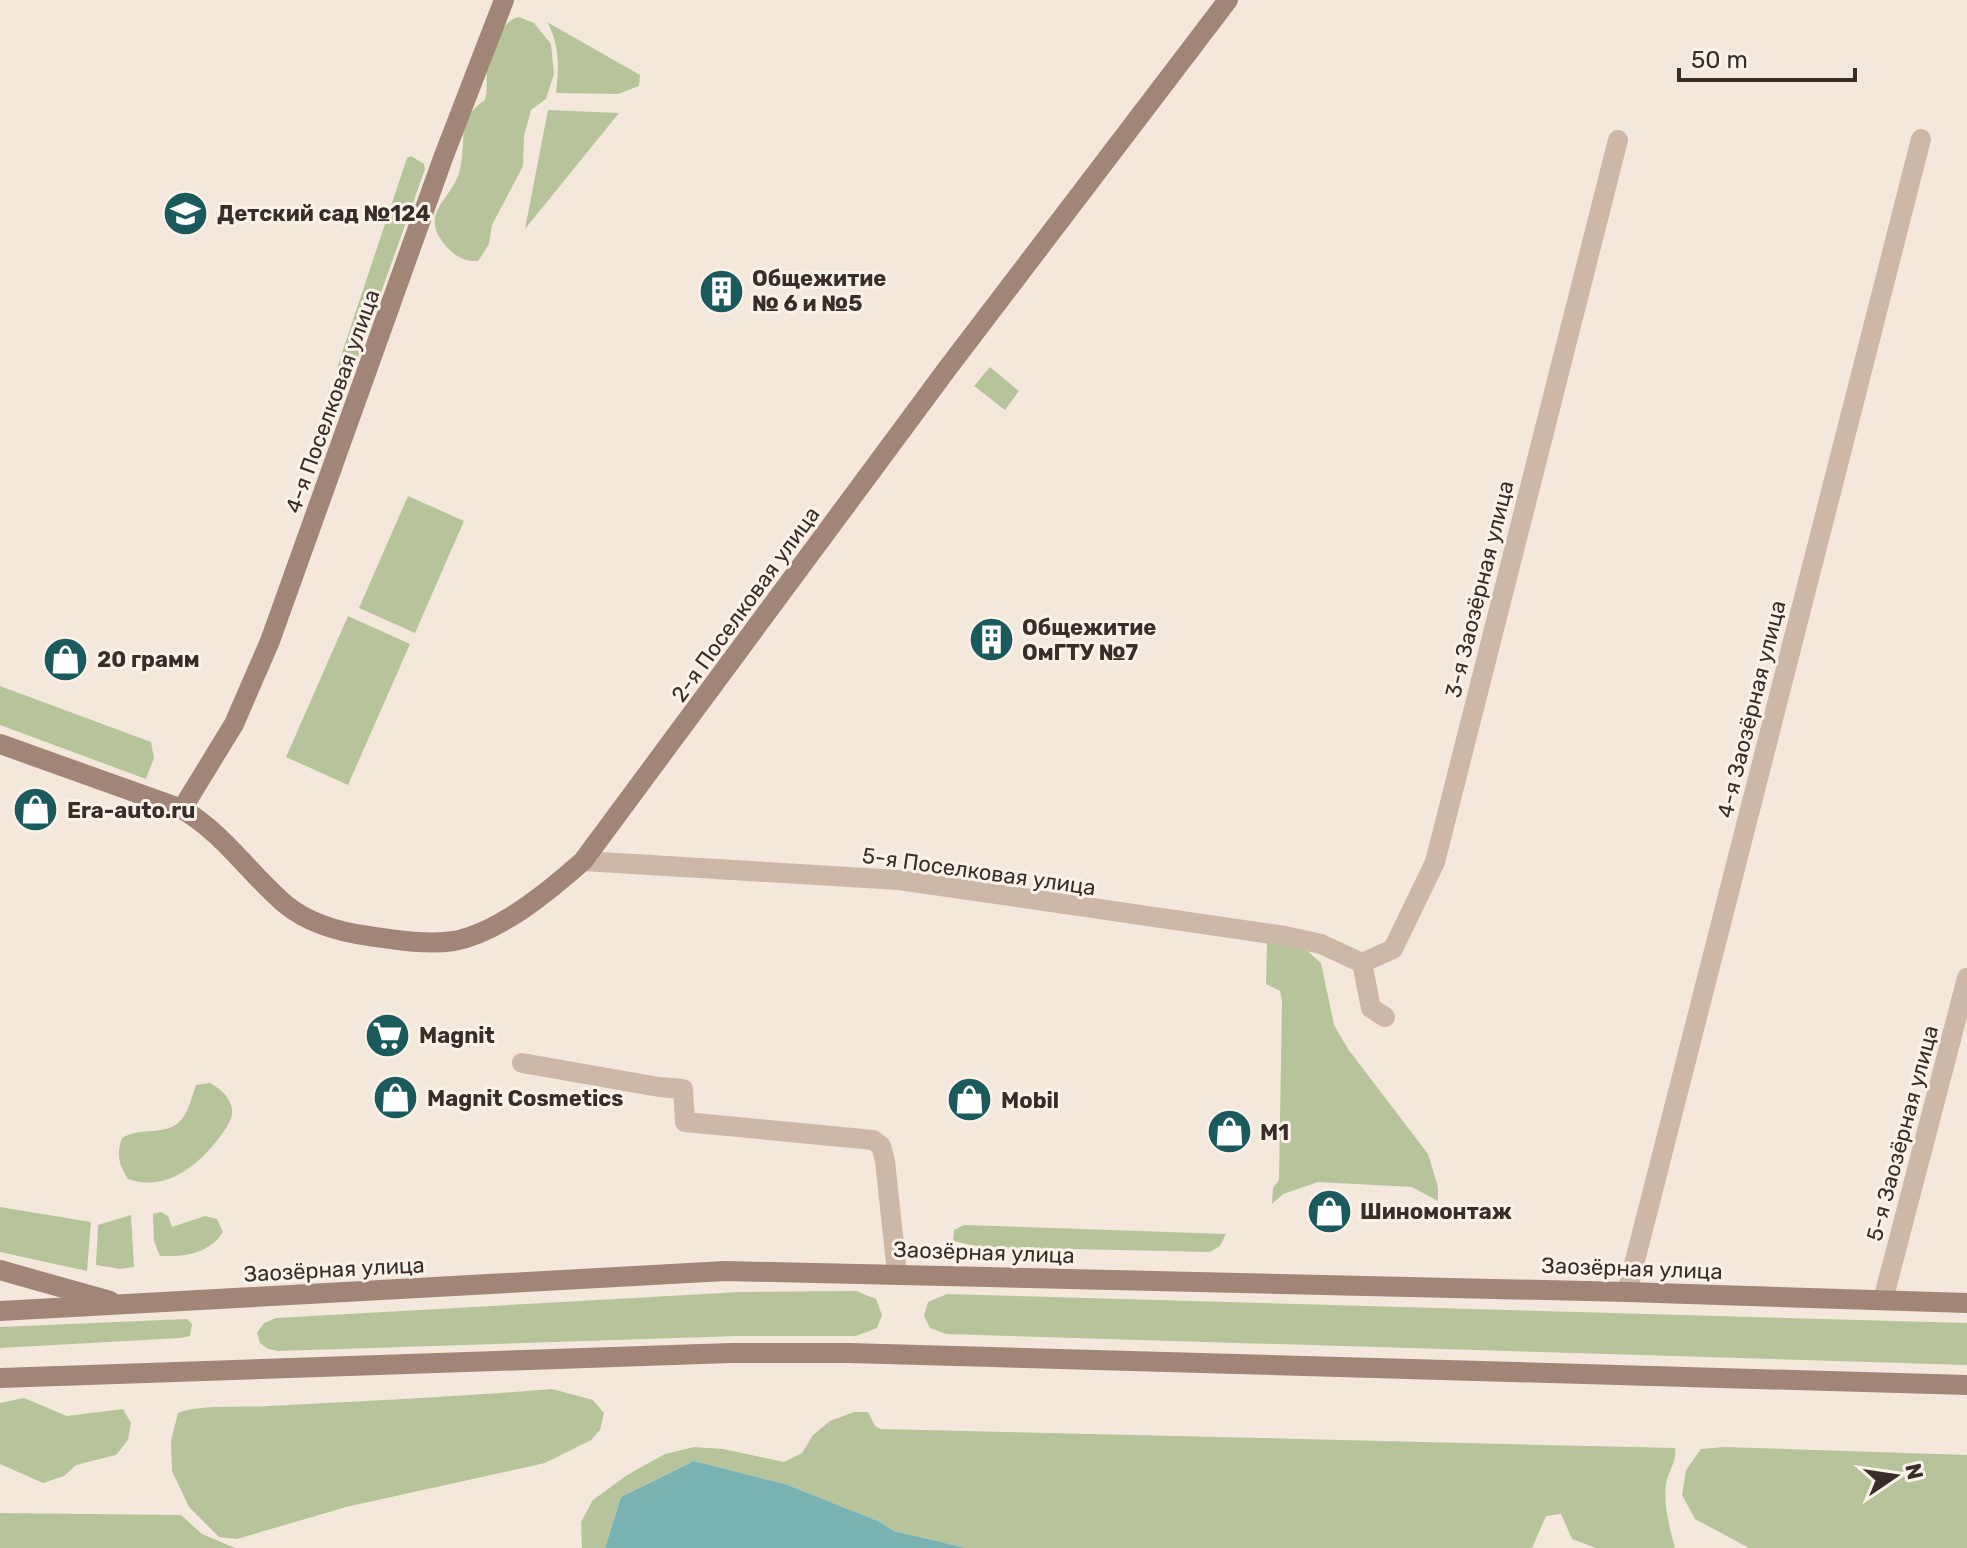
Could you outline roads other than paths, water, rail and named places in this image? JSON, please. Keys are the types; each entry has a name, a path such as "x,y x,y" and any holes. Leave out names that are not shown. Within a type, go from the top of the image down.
{"main road":[{"name":"4-я Поселковая улица","path":"182,809 234,724 270,641 443,158 504,0"},
{"name":"2-я Поселковая улица","path":"0,744 182,809 205,822 287,905 311,920 341,932 395,940 454,941 473,935 546,893 583,861 947,369 1228,0"},
{"path":"0,1270 125,1305"},
{"name":"Заозёрная улица","path":"0,1311 725,1271 897,1273 1967,1303"},
{"path":"0,1378 804,1353 1967,1385"}],"street":[{"name":"4-я Заозёрная улица","path":"1627,1292 1921,139"},
{"name":"3-я Заозёрная улица","path":"1362,963 1393,949 1435,862 1618,140"},
{"name":"5-я Поселковая улица","path":"583,861 899,880 1285,936 1321,944 1362,963"},
{"path":"1362,963 1371,1008 1385,1017"},
{"name":"5-я Заозёрная улица","path":"1883,1300 1967,978"},
{"path":"522,1063 683,1089 685,1122 873,1140 881,1146 885,1161 897,1273"}],"water":[{"path":"694,1461 788,1485 878,1521 894,1531 966,1548 605,1548 621,1497"}],"place":[{"name":"Детский сад №124","path":"186,213"},
{"name":"Общежитие № 6 и №5","path":"721,291"},
{"name":"Общежитие ОмГТУ №7","path":"991,640"},
{"name":"20 грамм","path":"66,659"},
{"name":"Era-auto.ru","path":"36,810"},
{"name":"Magnit","path":"388,1035"},
{"name":"Magnit Cosmetics","path":"396,1098"},
{"name":"Mobil","path":"970,1100"},
{"name":"М1","path":"1229,1132"},
{"name":"Шиномонтаж","path":"1329,1211"}]}
